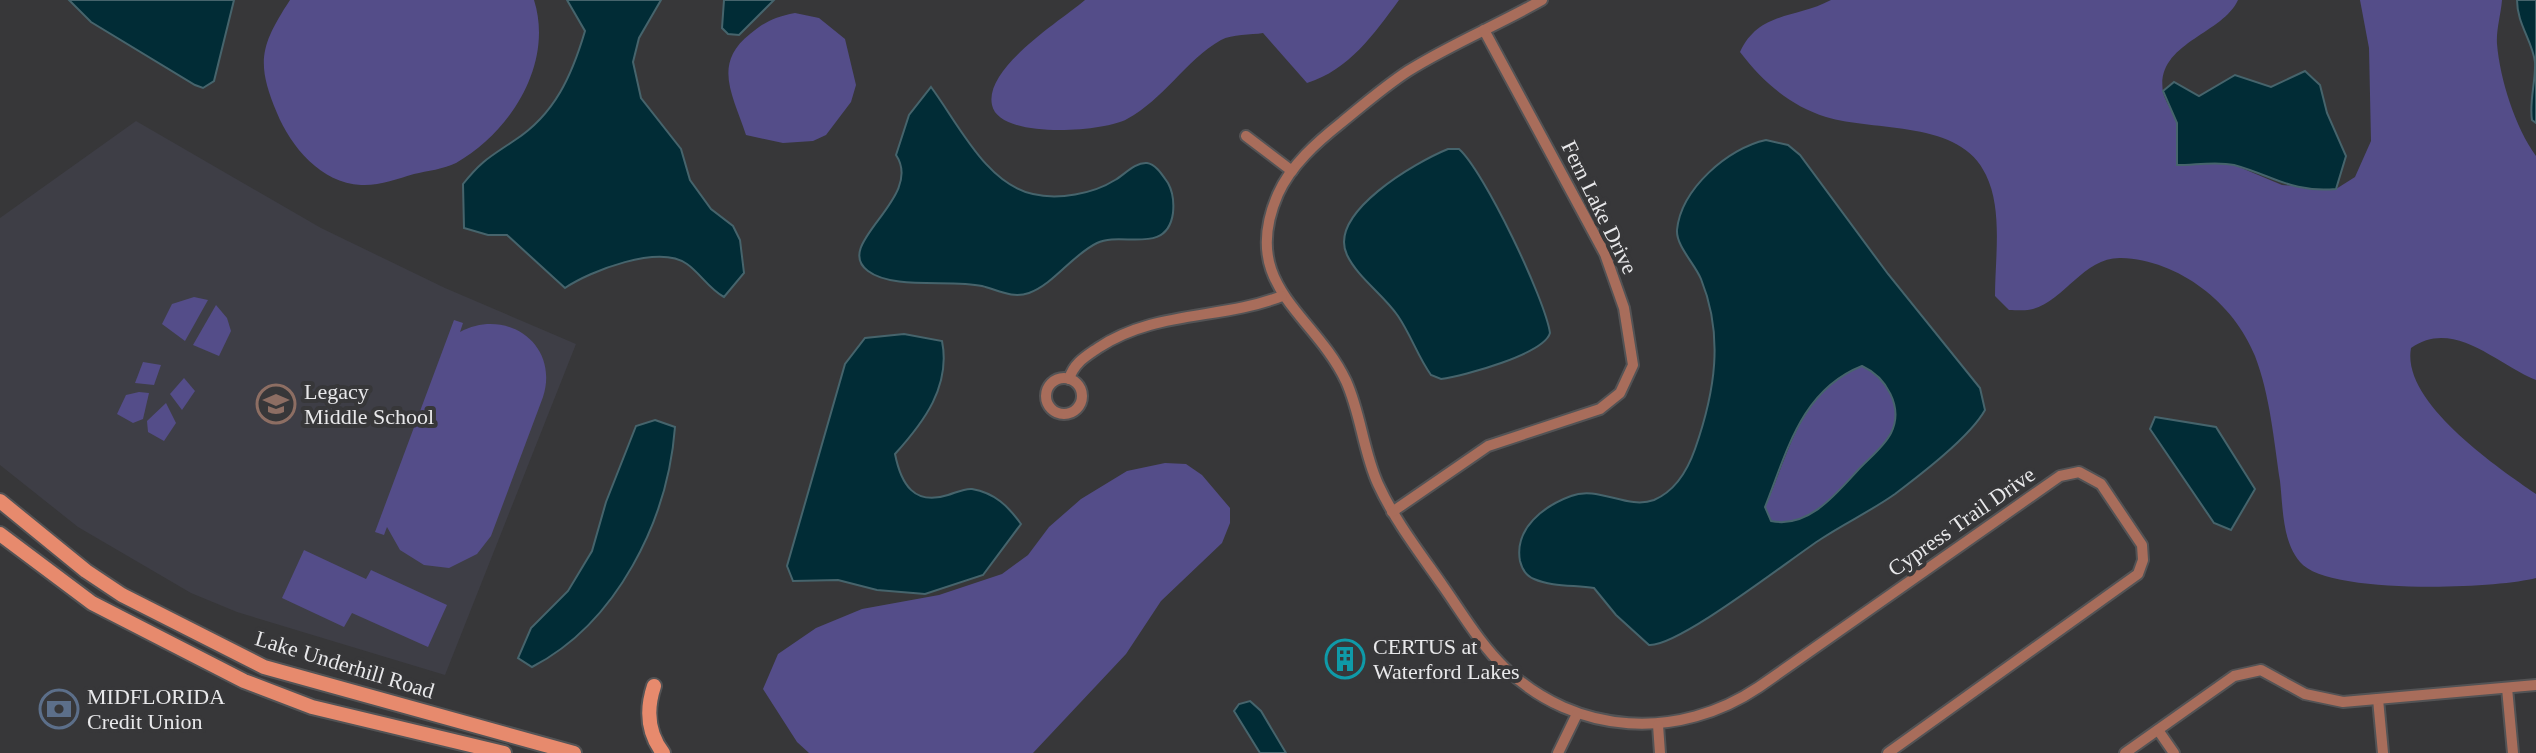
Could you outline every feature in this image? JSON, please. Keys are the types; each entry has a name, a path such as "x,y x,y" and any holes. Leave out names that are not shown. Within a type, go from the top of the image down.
{"street":[{"name":"Cypress Trail Drive","path":"1542,0 1394,81 1327,134 1292,171 1274,204 1268,237 1272,268 1282,296 1330,353 1346,380 1370,462 1392,512 1499,662 1539,695 1577,714 1621,724 1658,725 1703,716 1745,697 2054,479 2076,472 2093,478 2140,541 2143,557 2138,574 1888,753"},
{"name":"Fern Lake Drive","path":"1392,512 1492,444 1604,407 1623,389 1633,365 1624,308 1601,244 1484,30"},
{"path":"1246,136 1292,171"},
{"path":"1069,379 1081,360 1142,326 1176,316 1253,306 1282,296"},
{"name":"Lake Underhill Road","path":"0,501 103,583 264,667 572,753"},
{"name":"Lake Underhill Road","path":"0,534 92,603 217,668 312,707 504,753"},
{"path":"92,603 103,583"},
{"path":"2125,753 2234,676 2253,670 2270,673 2300,691 2328,701 2536,685"},
{"path":"654,686 648,714 651,732 663,753"},
{"path":"2507,688 2513,753"},
{"path":"2378,699 2383,753"},
{"path":"1558,753 1577,714"},
{"path":"1658,725 1660,753"},
{"path":"2158,730 2174,753"}],"shaded area":[{"path":"290,0 534,0 539,24 533,71 510,114 476,150 456,163 381,183 346,183 321,170 299,150 283,126 270,96 264,55 272,30"},
{"path":"1085,0 1399,0 1370,38 1348,60 1307,83 1263,33 1242,35 1225,38 1208,48 1140,111 1115,124 1054,130 1013,124 999,116 992,105 993,91 1011,61"},
{"path":"1831,0 2238,0 2230,12 2179,51 2163,75 2164,96 2177,126 2177,164 2232,164 2282,185 2336,189 2355,177 2371,141 2369,48 2360,0 2502,0 2497,39 2501,72 2515,117 2536,156 2536,380 2475,347 2443,338 2427,340 2411,348 2412,369 2421,390 2455,431 2536,494 2536,578 2485,585 2375,584 2316,573 2300,562 2287,534 2271,418 2260,371 2246,337 2219,302 2183,276 2163,267 2121,258 2096,264 2044,304 2031,310 2009,310 1995,296 1995,203 1986,175 1974,157 1957,144 1937,136 1846,122 1813,112 1778,91 1740,52 1757,29"},
{"path":"795,13 819,18 845,39 856,85 851,102 826,135 813,141 783,143 746,135 729,81 732,57 738,45 761,26"},
{"name":"Legacy Middle School","path":"136,121 321,228 445,288 576,344 445,675 237,612 191,593 78,527 0,465 0,218"},
{"path":"194,297 208,300 185,341 162,324 172,304"},
{"path":"216,305 227,318 231,331 219,356 193,345"},
{"path":"454,320 463,323 460,332 477,325 495,324 525,335 544,361 546,378 543,397 491,536 477,554 449,568 424,565 400,550 387,527 384,535 375,532"},
{"path":"143,362 161,365 154,385 135,383"},
{"path":"1862,366 1878,377 1890,393 1895,412 1891,432 1876,452 1820,508 1797,520 1771,521 1765,507 1799,426 1824,391"},
{"path":"184,378 195,391 182,410 170,394"},
{"path":"149,393 143,419 133,423 117,414 126,395"},
{"path":"166,403 176,423 164,441 148,432 147,421"},
{"path":"1165,463 1186,464 1202,475 1230,508 1230,523 1222,543 1161,601 1126,654 1033,753 809,753 797,742 763,689 778,654 816,628 862,609 939,595 1002,574 1028,555 1049,527 1081,499 1127,471"},
{"path":"304,550 366,579 371,570 447,605 428,647 352,613 344,627 282,598"}],"water":[{"path":"69,0 234,0 214,81 203,88 195,85 91,22"},
{"path":"567,0 661,0 639,38 633,62 641,98 681,149 690,180 711,209 733,226 740,240 744,273 724,297 687,264 660,257 625,262 591,274 565,288 507,235 488,235 464,228 463,184 481,164 541,118 568,78 585,31"},
{"path":"724,0 774,0 739,35 728,34 722,28"},
{"path":"2517,0 2536,0 2536,123 2531,113 2535,62 2519,17"},
{"path":"2305,71 2320,85 2327,113 2346,156 2336,189 2295,186 2227,164 2177,165 2177,123 2163,91 2174,82 2199,96 2235,75 2271,87"},
{"path":"931,87 974,150 1001,178 1016,188 1053,196 1086,192 1147,163 1159,171 1172,194 1173,213 1169,226 1153,238 1097,243 1047,283 1023,295 969,284 892,280 868,271 860,260 861,248 899,187 902,171 896,155 909,115"},
{"path":"1766,140 1788,145 1800,155 1888,274 1980,388 1985,410 1957,443 1895,494 1821,539 1708,618 1664,642 1649,645 1616,615 1594,588 1548,583 1529,576 1521,564 1519,549 1533,520 1561,500 1581,493 1592,493 1633,502 1654,500 1668,491 1684,472 1695,449 1708,406 1714,343 1713,322 1701,279 1677,236 1680,215 1687,200 1709,173 1722,161 1751,144","holes":["1862,366 1885,385 1894,403 1894,423 1888,438 1820,508 1797,520 1771,521 1765,507 1789,445 1810,407 1824,390 1841,377"]},
{"path":"1448,149 1459,149 1483,182 1512,236 1537,293 1550,333 1545,341 1519,356 1484,369 1441,379 1431,375 1398,316 1352,263 1344,239 1362,206 1378,191 1416,165"},
{"path":"904,334 942,341 944,357 943,373 933,402 895,454 905,483 918,495 926,497 936,498 966,489 980,491 1000,501 1021,524 983,575 925,594 877,590 838,580 793,581 787,566 845,364 865,338"},
{"path":"2155,417 2216,427 2255,489 2231,530 2214,523 2150,429"},
{"path":"655,420 675,427 670,462 662,498 633,565 613,596 589,624 562,648 532,667 518,658 531,628 568,591 592,551 606,502 636,426"},
{"path":"1250,701 1261,711 1286,753 1260,753 1234,711 1239,704"}],"place":[{"name":"Legacy Middle School","path":"276,404"},
{"name":"CERTUS at Waterford Lakes","path":"1345,659"},
{"name":"MIDFLORIDA Credit Union","path":"59,709"}]}
